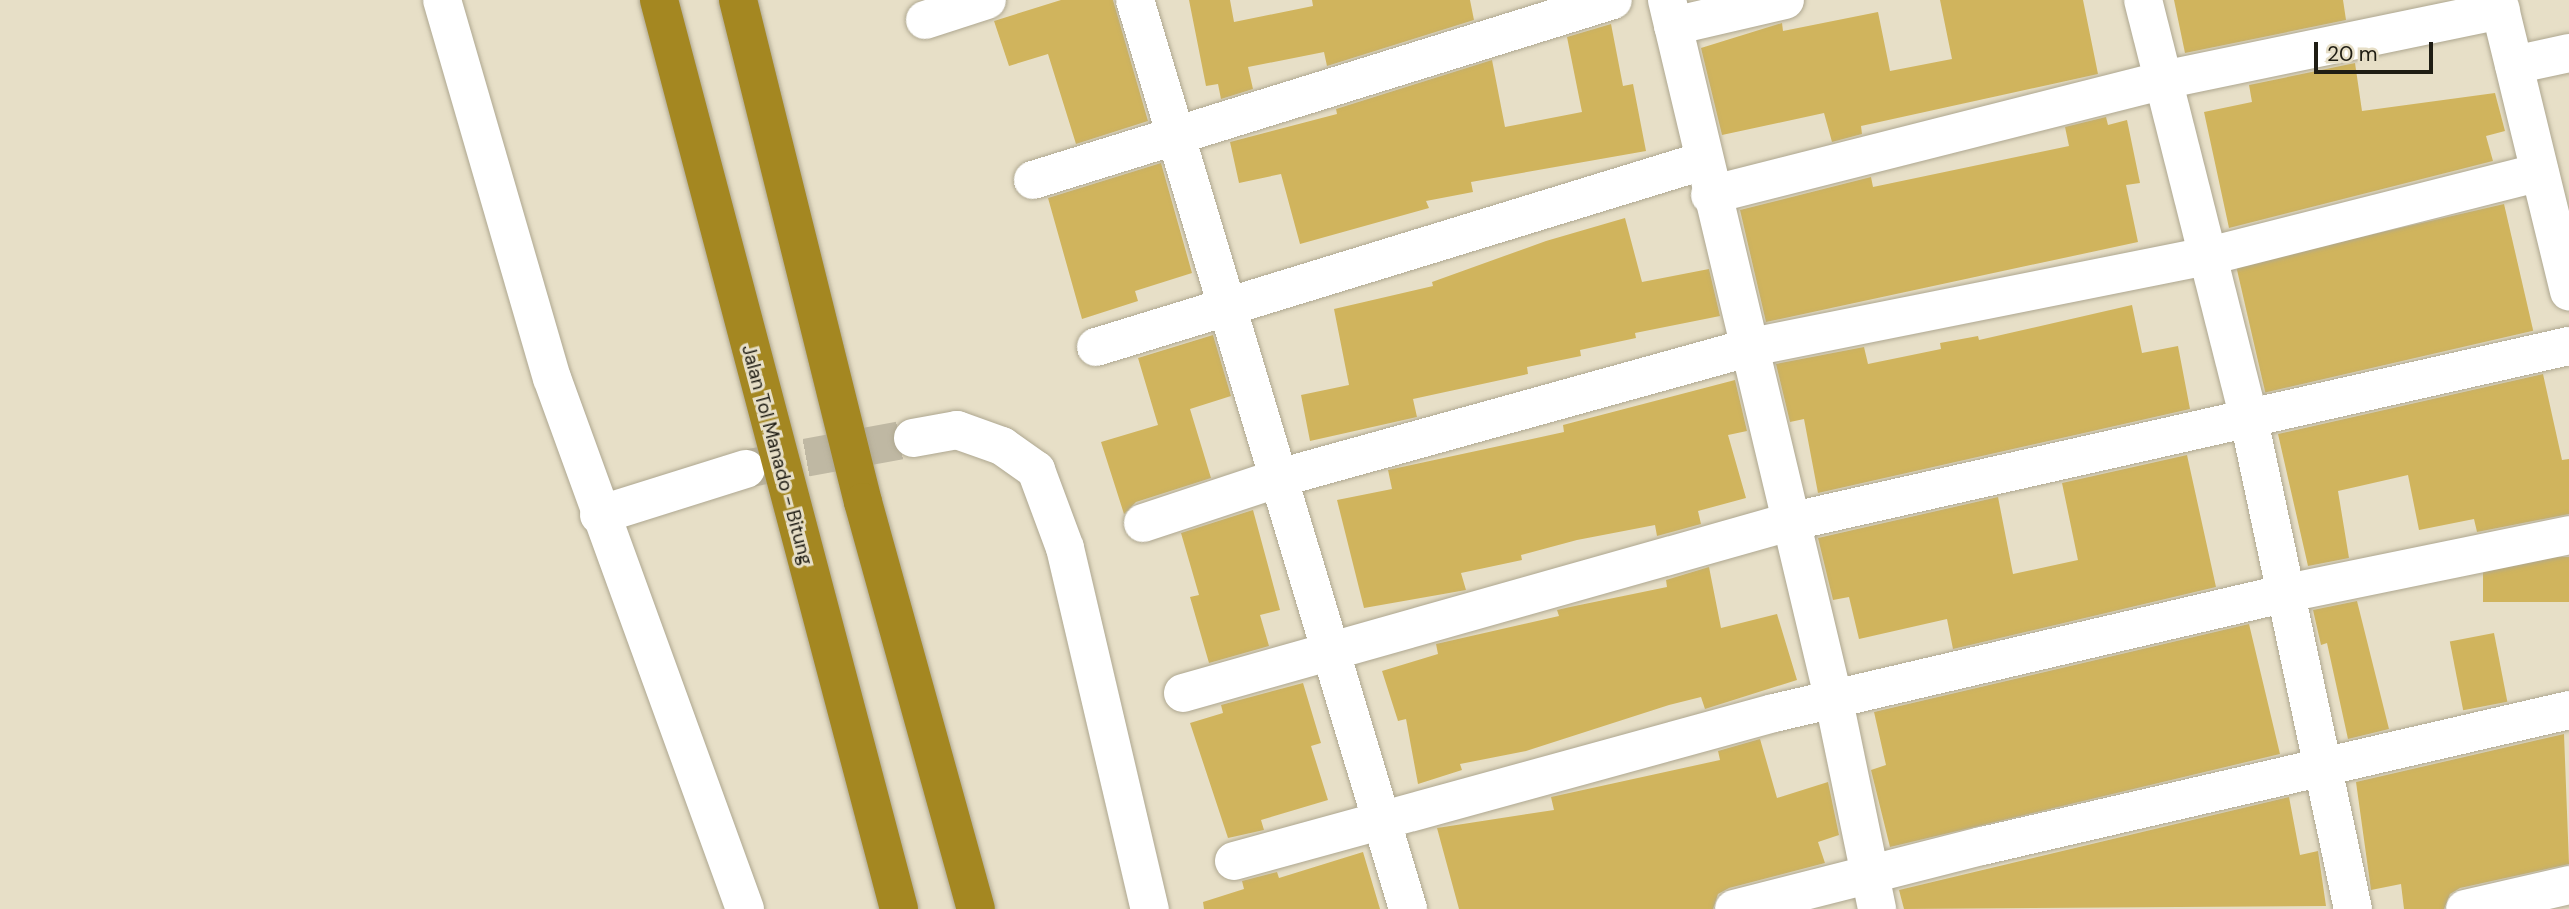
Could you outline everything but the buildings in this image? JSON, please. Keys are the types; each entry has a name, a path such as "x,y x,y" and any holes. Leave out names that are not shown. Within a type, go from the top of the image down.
{"highway":[{"name":"Jalan Tol Manado - Bitung","path":"659,0 899,909"},
{"path":"738,0 863,502 976,909"}],"street":[{"path":"442,0 552,378 599,515 745,909"},
{"path":"925,20 987,0"},
{"path":"1135,0 1279,478 1328,651 1408,909"},
{"path":"1033,180 1613,0"},
{"path":"1785,0 1670,13 1747,348 1834,701 1872,891"},
{"path":"2143,0 2249,420 2353,909"},
{"path":"1096,347 1226,308 1707,178 2500,5 2540,172 2563,241 2569,291"},
{"path":"2514,65 2569,53"},
{"path":"1143,523 1279,478 1747,348 2209,256 2540,172"},
{"path":"1183,693 1789,522 2569,346"},
{"path":"913,439 957,430 1002,446 1035,470 1065,548 1150,909"},
{"path":"599,515 746,469"},
{"path":"1234,861 1379,817 1834,701 2287,593 2569,535"},
{"path":"1734,909 1872,891 2321,766 2569,710"},
{"path":"2465,909 2569,885"}],"tunnel":[{"path":"750,468 913,438"}]}
